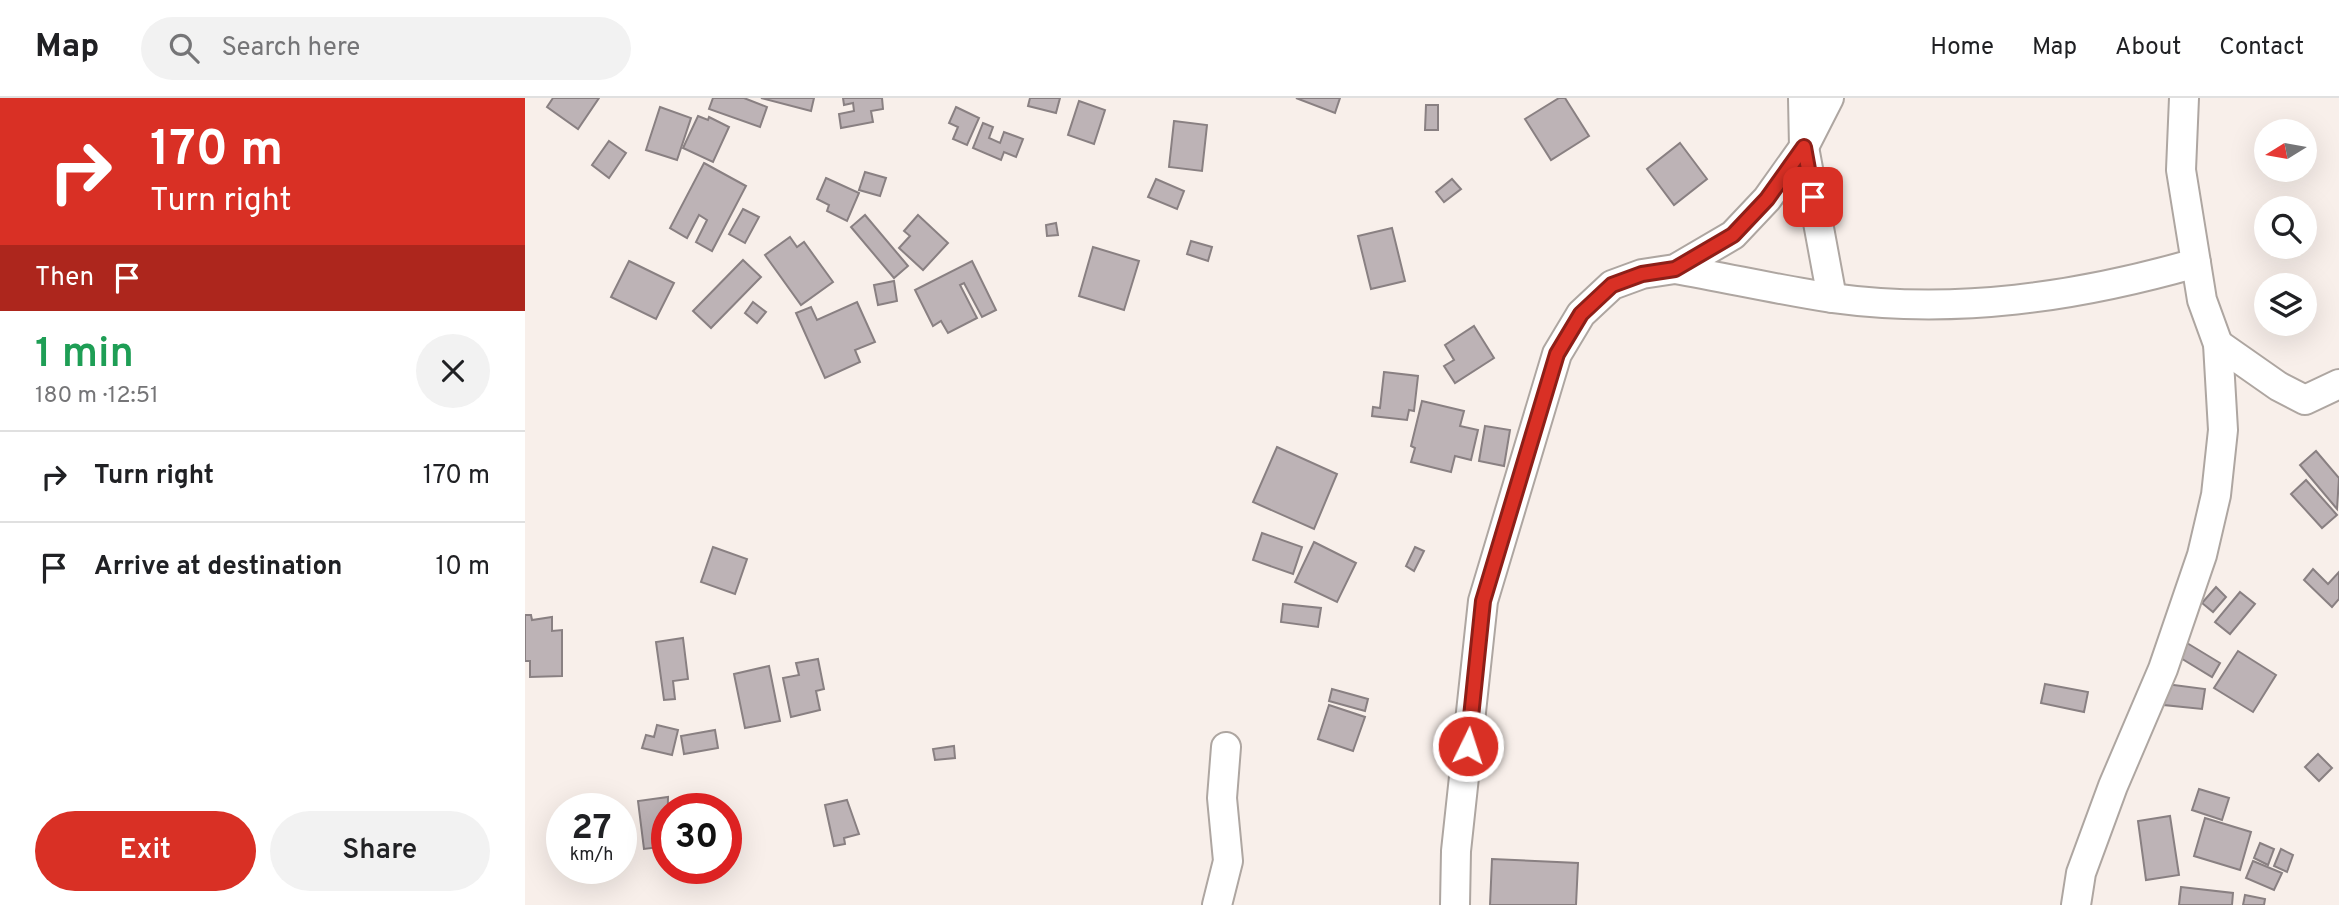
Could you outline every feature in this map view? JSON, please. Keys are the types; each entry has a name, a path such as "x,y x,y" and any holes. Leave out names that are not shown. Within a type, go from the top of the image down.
{"street":[{"path":"1803,98 1804,147 1832,298"},
{"path":"1675,269 1733,235 1767,199 1804,147 1829,98"},
{"path":"2077,905 2081,873 2113,786 2163,669 2202,555 2216,495 2223,430 2218,344 2202,300 2181,170 2184,98"},
{"path":"1455,905 1456,851 1483,601 1557,354 1581,314 1612,285 1642,274 1675,269 1832,298 1982,304 2031,300 2108,286 2196,263"},
{"path":"2218,344 2278,386 2305,400 2339,384"},
{"path":"1217,905 1228,861 1222,798 1226,747"}],"building":[{"path":"553,98 599,98 578,129 547,107"},
{"path":"713,98 744,98 767,107 760,127 709,109"},
{"path":"761,98 814,98 811,111"},
{"path":"843,98 882,98 883,109 871,111 873,122 841,128 839,114 854,111 853,103 844,105"},
{"path":"1030,98 1060,98 1056,113 1028,106"},
{"path":"1296,98 1340,98 1335,113"},
{"path":"1559,98 1565,98 1589,136 1551,160 1525,119"},
{"path":"1079,101 1105,110 1094,144 1068,135"},
{"path":"1426,105 1438,105 1438,130 1425,130"},
{"path":"660,107 691,118 677,160 646,150"},
{"path":"956,107 979,118 967,145 953,139 958,127 949,123"},
{"path":"698,116 708,120 709,117 729,127 713,162 683,148"},
{"path":"1174,121 1207,125 1202,171 1169,167"},
{"path":"983,123 993,127 989,138 1000,143 1004,132 1023,139 1016,157 1004,152 1001,160 973,148"},
{"path":"609,141 626,153 609,178 592,165"},
{"path":"1680,143 1707,179 1674,205 1647,169"},
{"path":"704,163 746,186 712,251 696,242 707,220 699,215 687,238 670,228"},
{"path":"865,172 886,178 880,196 859,190"},
{"path":"826,178 859,193 847,221 827,211 829,205 817,199"},
{"path":"1156,179 1184,191 1177,209 1148,197"},
{"path":"1452,179 1461,189 1444,202 1436,192"},
{"path":"743,209 759,217 745,243 729,234"},
{"path":"865,215 908,266 894,278 851,227"},
{"path":"918,215 948,243 923,270 899,248 910,236 904,231"},
{"path":"1056,223 1058,235 1047,236 1046,225"},
{"path":"1392,228 1405,281 1371,289 1358,236"},
{"path":"790,237 797,247 804,242 833,282 801,305 765,255"},
{"path":"1191,241 1212,247 1208,261 1187,254"},
{"path":"1093,247 1139,261 1124,310 1079,296"},
{"path":"743,260 761,277 711,328 693,311"},
{"path":"629,261 674,283 656,319 611,297"},
{"path":"972,261 996,310 982,317 964,283 960,285 977,318 948,333 941,321 933,326 915,290"},
{"path":"894,281 897,301 878,305 874,285"},
{"path":"753,302 766,312 757,323 745,313"},
{"path":"857,302 875,342 855,350 860,362 825,378 796,313 811,307 817,320"},
{"path":"1474,326 1494,358 1455,383 1444,366 1454,360 1445,345"},
{"path":"1384,372 1418,376 1414,411 1409,410 1407,420 1372,416 1373,407 1380,408"},
{"path":"1422,401 1464,411 1460,426 1478,430 1471,460 1455,456 1451,472 1411,462 1415,448 1411,446"},
{"path":"1485,426 1510,430 1504,466 1479,461"},
{"path":"1277,447 1337,474 1314,529 1253,502"},
{"path":"2316,451 2339,478 2337,509 2300,465"},
{"path":"2306,480 2337,515 2322,528 2291,494"},
{"path":"1262,533 1302,547 1293,574 1253,560"},
{"path":"1314,542 1356,563 1337,602 1295,582"},
{"path":"713,547 747,559 735,594 701,582"},
{"path":"1415,547 1424,551 1414,571 1406,566"},
{"path":"2313,569 2328,584 2339,572 2339,599 2332,607 2304,580"},
{"path":"2216,587 2226,597 2213,612 2202,603"},
{"path":"2240,592 2255,604 2230,634 2215,622"},
{"path":"1283,604 1321,608 1318,627 1281,622"},
{"path":"525,615 531,615 532,620 552,617 552,631 562,630 562,676 530,677 530,661 525,661"},
{"path":"683,638 688,679 673,681 675,699 664,700 656,642"},
{"path":"2187,643 2220,663 2212,677 2179,657"},
{"path":"2238,651 2276,675 2253,712 2214,688"},
{"path":"818,659 824,689 816,691 820,710 791,717 783,678 799,675 796,663"},
{"path":"769,666 780,721 745,728 734,674"},
{"path":"2045,684 2088,692 2084,712 2041,703"},
{"path":"2166,684 2205,689 2202,709 2164,705"},
{"path":"1332,689 1368,699 1365,711 1329,701"},
{"path":"1329,705 1365,717 1353,751 1318,739"},
{"path":"657,725 678,730 672,755 642,748 646,735 654,737"},
{"path":"715,730 718,748 684,754 681,736"},
{"path":"954,746 955,758 935,760 933,749"},
{"path":"2318,754 2332,768 2319,781 2305,767"},
{"path":"2199,789 2229,798 2222,820 2192,810"},
{"path":"651,799 651,848 644,849 638,801"},
{"path":"847,800 859,834 844,838 845,844 834,846 825,805"},
{"path":"2170,816 2179,875 2146,880 2138,821"},
{"path":"2205,818 2251,832 2240,870 2194,856"},
{"path":"2260,843 2274,849 2268,865 2254,858"},
{"path":"2281,849 2293,855 2287,872 2274,866"},
{"path":"1492,859 1578,863 1576,905 1490,905"},
{"path":"2253,861 2282,873 2274,890 2246,878"},
{"path":"2181,887 2233,893 2232,905 2179,905"},
{"path":"2245,895 2265,899 2264,905 2243,905"}],"route":[{"path":"1468,746 1474,665 1483,601 1557,354 1581,314 1612,285 1642,274 1675,269 1733,235 1767,199 1804,147 1813,197"}]}
